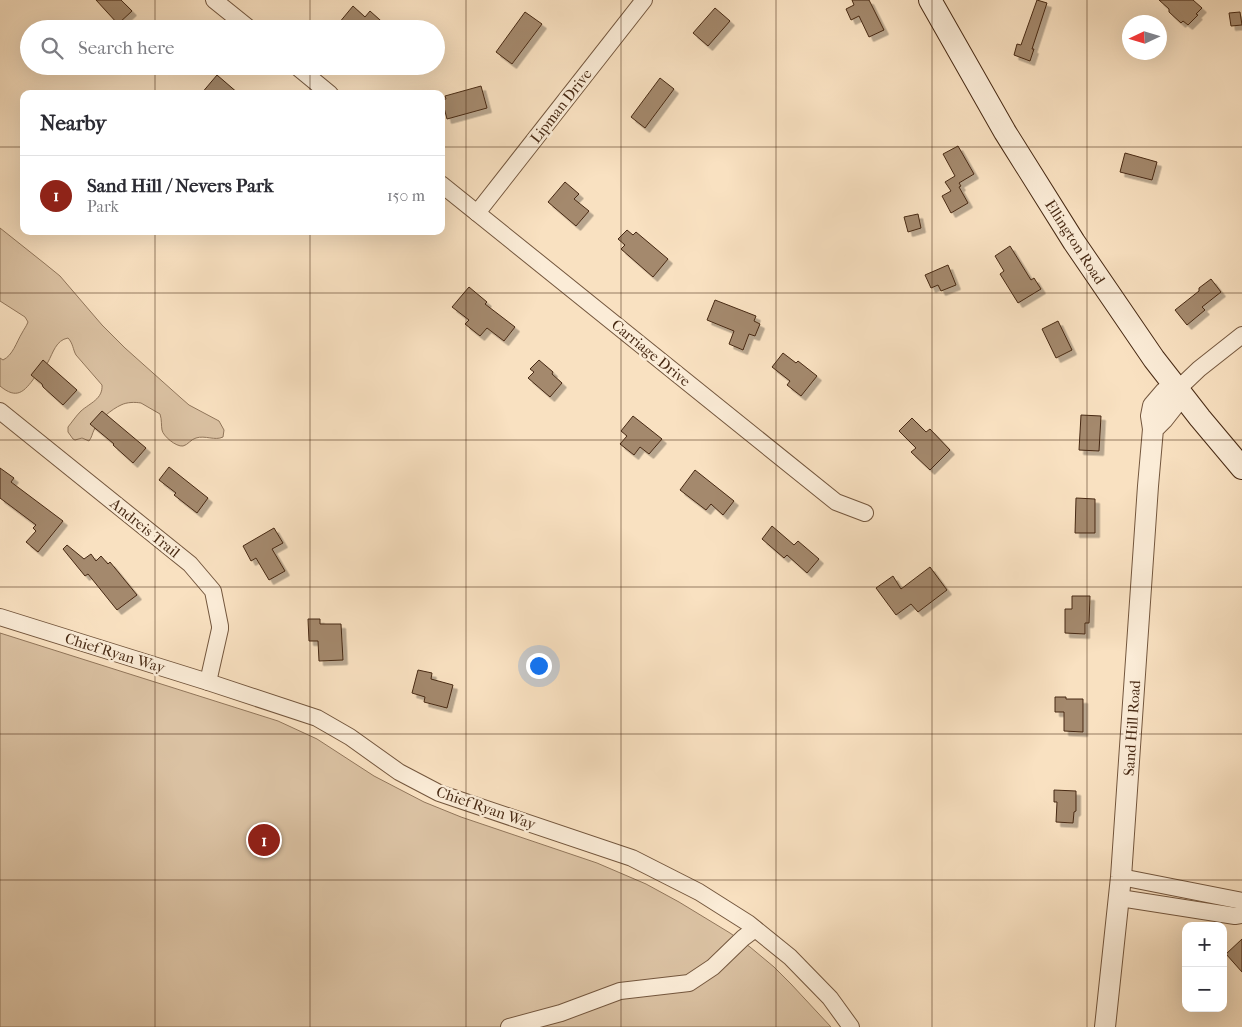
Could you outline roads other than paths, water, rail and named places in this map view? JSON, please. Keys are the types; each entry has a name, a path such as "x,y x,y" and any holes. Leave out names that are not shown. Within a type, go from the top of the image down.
{"main road":[{"name":"Ellington Road","path":"930,0 1005,132 1068,233 1154,359 1242,468"}],"street":[{"path":"214,0 239,20"},
{"name":"Lipman Drive","path":"477,213 644,0"},
{"path":"307,75 325,90"},
{"name":"Carriage Drive","path":"445,187 836,502 865,513"},
{"path":"1178,389 1199,369 1242,335"},
{"name":"Sand Hill Road","path":"1105,1027 1122,877 1153,429 1174,405 1178,389"},
{"name":"Andreis Trail","path":"0,411 190,564 213,591 220,630 208,682"},
{"name":"Chief Ryan Way","path":"0,617 317,718 400,772 439,793 632,858 699,892 756,929 790,957 830,998 851,1027"},
{"path":"1122,877 1242,901"},
{"path":"1120,898 1234,916 1242,915"},
{"path":"509,1027 561,1013 620,991 689,983 713,967 743,938 756,929"}],"place":[{"name":"Sand Hill / Nevers Park","path":"264,840"}]}
